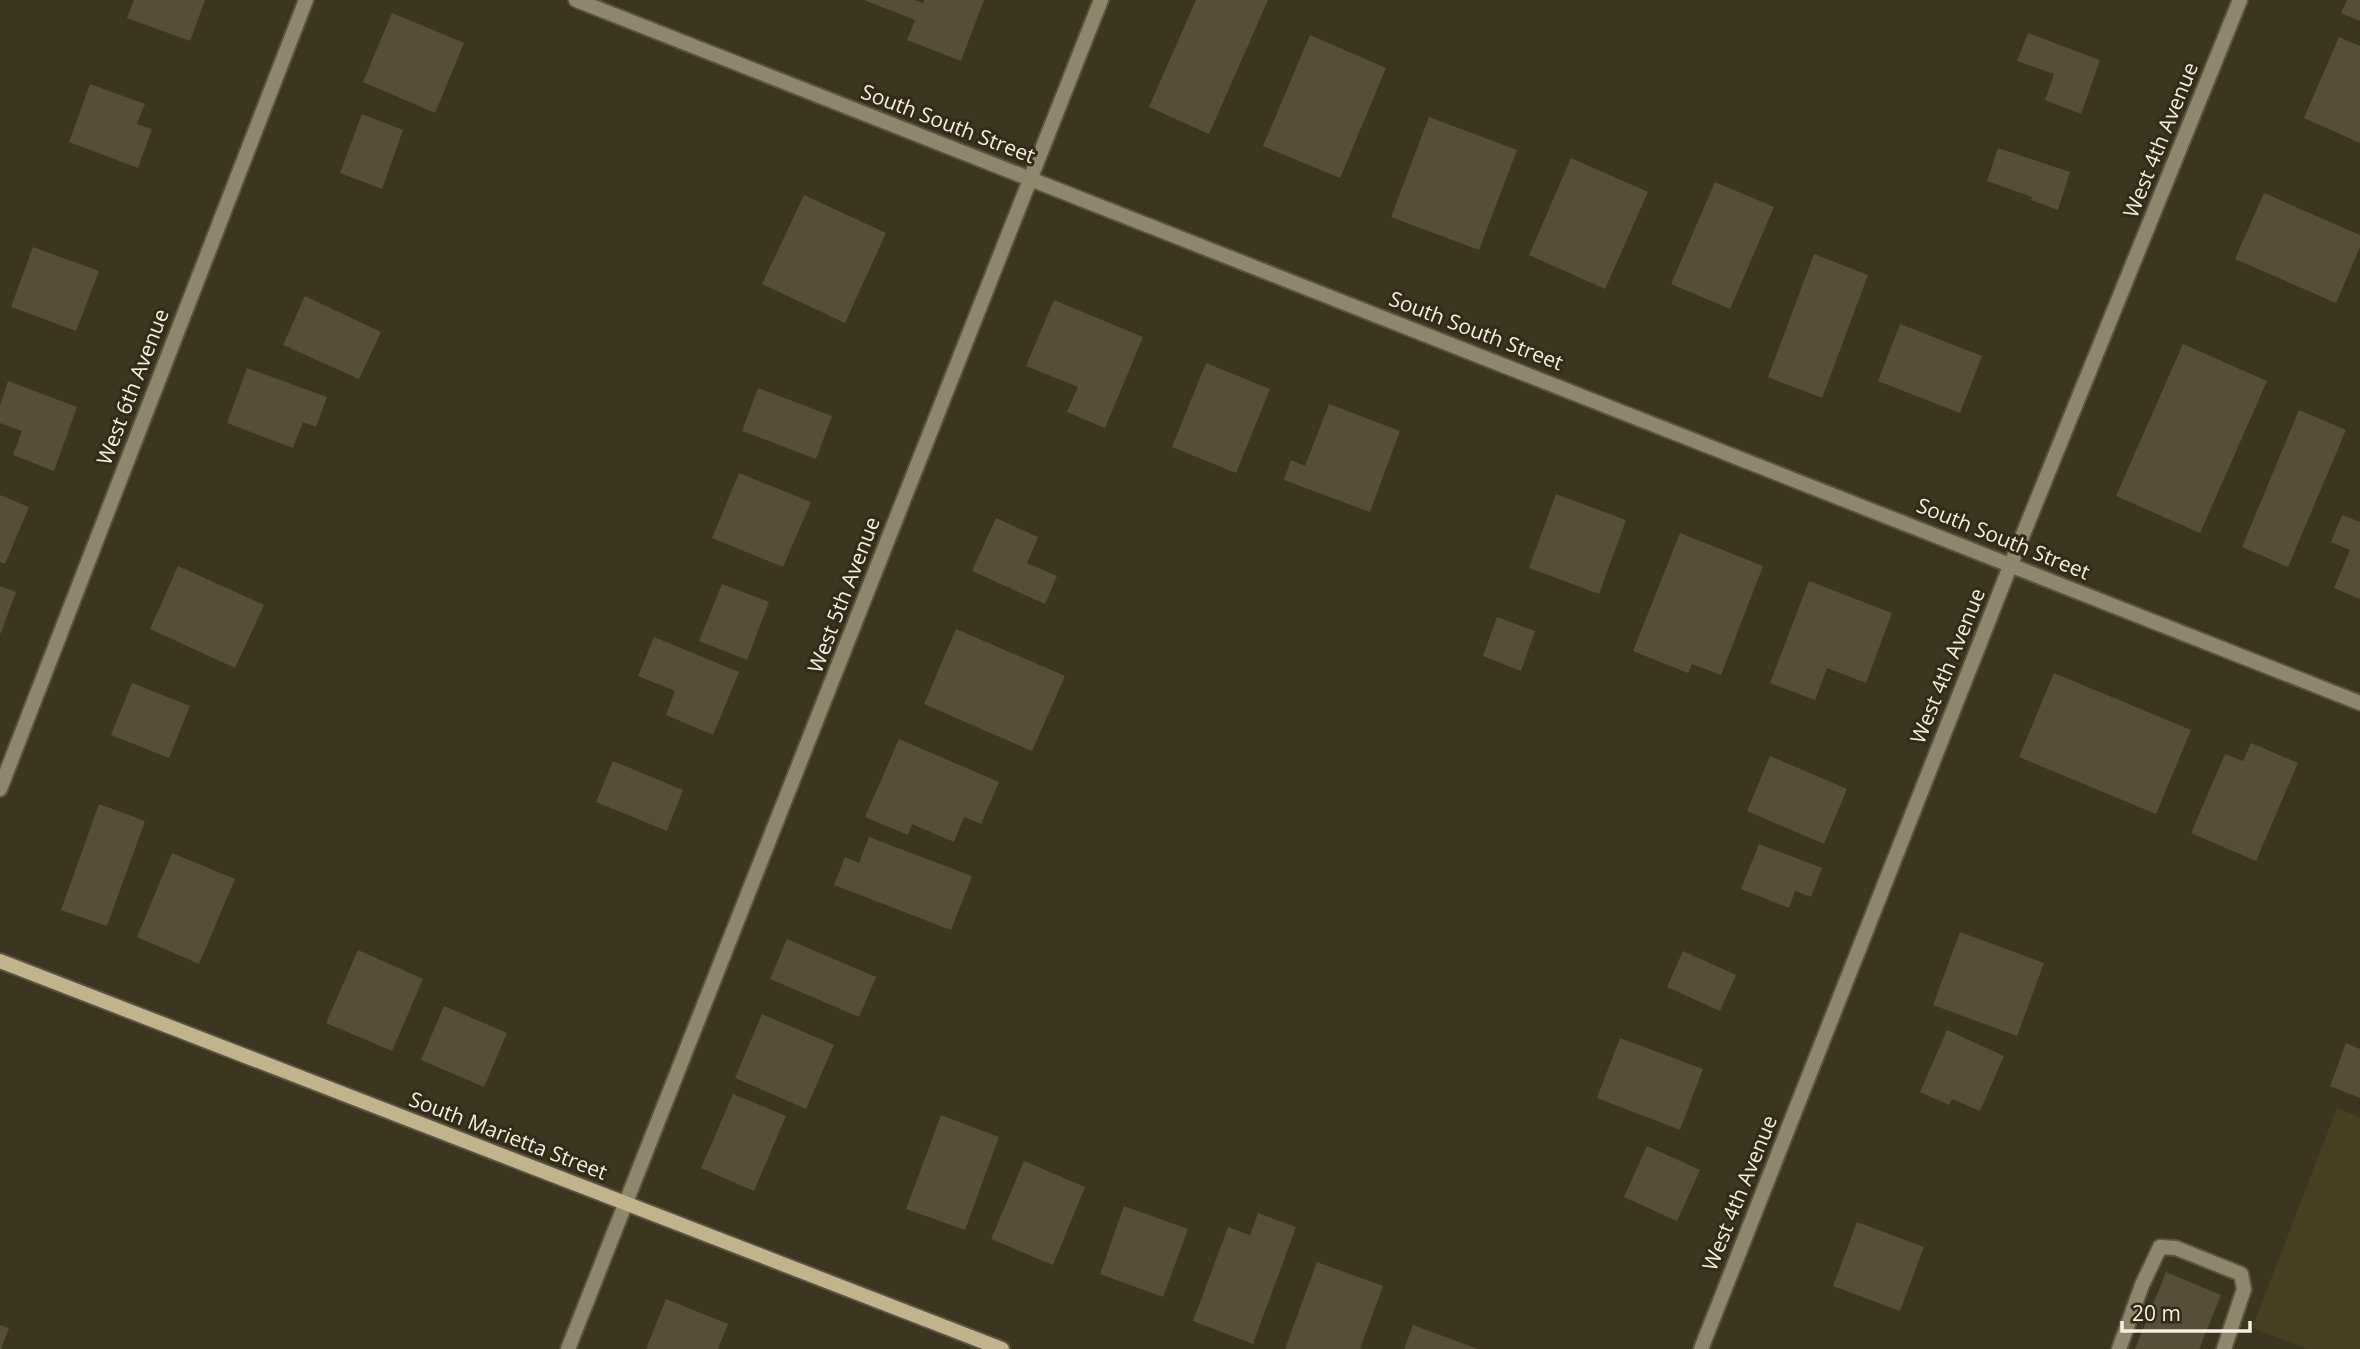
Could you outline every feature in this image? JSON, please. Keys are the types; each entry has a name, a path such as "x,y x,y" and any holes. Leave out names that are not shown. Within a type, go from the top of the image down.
{"main road":[{"name":"South Marietta Street","path":"0,961 1002,1349"}],"street":[{"name":"West 6th Avenue","path":"0,789 306,0"},
{"name":"South South Street","path":"576,0 2360,703"},
{"name":"West 5th Avenue","path":"568,1349 1101,0"},
{"name":"West 4th Avenue","path":"1701,1349 2011,564 2240,0"},
{"path":"2119,1349 2142,1285 2160,1247 2168,1247 2241,1274 2244,1289 2224,1349"}],"shaded area":[{"path":"2337,1108 2360,1117 2360,1349 2308,1349 2252,1328"}],"building":[{"path":"134,0 205,0 190,41 127,18"},
{"path":"864,0 915,0 923,3 924,0 984,0 961,61 907,40 915,20"},
{"path":"1196,0 1268,0 1209,134 1149,107"},
{"path":"2347,0 2360,0 2360,21 2341,13"},
{"path":"392,13 464,43 435,113 363,82"},
{"path":"2028,33 2100,60 2081,114 2045,100 2054,74 2017,61"},
{"path":"1310,35 1386,68 1340,178 1263,146"},
{"path":"2339,37 2360,46 2360,143 2304,118"},
{"path":"90,84 145,104 137,124 152,129 138,168 69,142"},
{"path":"362,114 403,130 382,189 340,173"},
{"path":"1429,117 1517,150 1479,250 1391,217"},
{"path":"1998,148 2070,172 2058,210 2031,200 2032,197 1987,181"},
{"path":"1571,158 1648,192 1605,289 1529,255"},
{"path":"1715,182 1774,207 1730,309 1671,284"},
{"path":"2264,193 2360,235 2360,247 2336,303 2235,259"},
{"path":"804,195 886,233 845,323 762,284"},
{"path":"33,247 99,271 76,331 11,307"},
{"path":"1814,254 1868,275 1822,398 1768,377"},
{"path":"305,296 381,332 359,379 283,345"},
{"path":"1054,300 1143,337 1105,428 1067,412 1078,387 1026,366"},
{"path":"1900,324 1982,356 1960,413 1878,381"},
{"path":"2183,344 2267,381 2200,533 2116,496"},
{"path":"1206,363 1270,389 1236,473 1172,447"},
{"path":"247,368 327,397 316,427 303,422 293,448 227,423"},
{"path":"8,381 77,407 54,471 13,455 22,431 0,423 0,405"},
{"path":"758,388 832,416 816,459 742,431"},
{"path":"1329,404 1400,431 1370,512 1284,480 1291,460 1305,466"},
{"path":"2299,410 2346,430 2288,567 2242,547"},
{"path":"739,473 811,502 783,567 712,538"},
{"path":"1556,494 1626,520 1599,594 1529,568"},
{"path":"0,495 29,507 5,564 0,562"},
{"path":"2342,515 2360,522 2360,599 2334,588 2350,550 2331,542"},
{"path":"996,518 1038,537 1027,563 1057,576 1045,604 972,571"},
{"path":"1680,533 1763,566 1721,675 1692,664 1688,673 1633,651"},
{"path":"178,566 264,605 235,668 150,629"},
{"path":"1809,581 1892,613 1866,683 1827,668 1815,700 1770,683"},
{"path":"722,584 769,602 747,660 699,641"},
{"path":"0,586 16,592 0,635"},
{"path":"1497,617 1535,631 1521,671 1483,656"},
{"path":"956,629 1065,676 1032,751 924,704"},
{"path":"654,637 739,672 713,735 666,715 675,691 638,676"},
{"path":"2054,673 2191,730 2156,814 2019,757"},
{"path":"132,683 190,706 169,758 111,735"},
{"path":"899,739 999,782 981,824 964,817 954,842 912,824 908,835 865,817"},
{"path":"2251,743 2298,763 2256,861 2191,833 2225,754 2243,761"},
{"path":"1770,756 1847,789 1824,844 1747,811"},
{"path":"613,761 683,790 667,831 596,802"},
{"path":"99,804 145,821 107,926 61,910"},
{"path":"869,837 972,876 951,930 834,885 845,857 859,863"},
{"path":"1759,844 1822,868 1811,897 1795,891 1789,908 1741,889"},
{"path":"172,853 235,879 199,964 137,937"},
{"path":"1960,932 2044,963 2017,1036 1933,1005"},
{"path":"787,939 876,977 859,1017 770,979"},
{"path":"358,950 423,979 392,1051 326,1023"},
{"path":"1683,951 1736,975 1720,1011 1667,987"},
{"path":"444,1006 507,1033 484,1087 421,1060"},
{"path":"762,1014 834,1045 806,1109 735,1078"},
{"path":"1947,1030 2004,1056 1980,1111 1952,1099 1949,1105 1920,1092"},
{"path":"1620,1038 1703,1069 1680,1130 1597,1098"},
{"path":"2346,1043 2360,1049 2360,1098 2330,1086"},
{"path":"733,1094 786,1116 754,1191 701,1168"},
{"path":"941,1115 999,1137 965,1230 906,1209"},
{"path":"1647,1146 1700,1170 1677,1221 1624,1197"},
{"path":"1024,1161 1085,1187 1053,1265 991,1239"},
{"path":"1124,1206 1188,1229 1163,1297 1100,1274"},
{"path":"1258,1213 1296,1227 1253,1344 1193,1321 1228,1227 1250,1235"},
{"path":"1857,1222 1924,1247 1900,1311 1833,1286"},
{"path":"1317,1262 1383,1286 1360,1349 1285,1349"},
{"path":"2166,1272 2221,1295 2199,1349 2135,1349"},
{"path":"666,1299 728,1324 718,1349 646,1349"},
{"path":"0,1325 9,1328 1,1349 0,1349"},
{"path":"1413,1325 1478,1349 1404,1349"}]}
